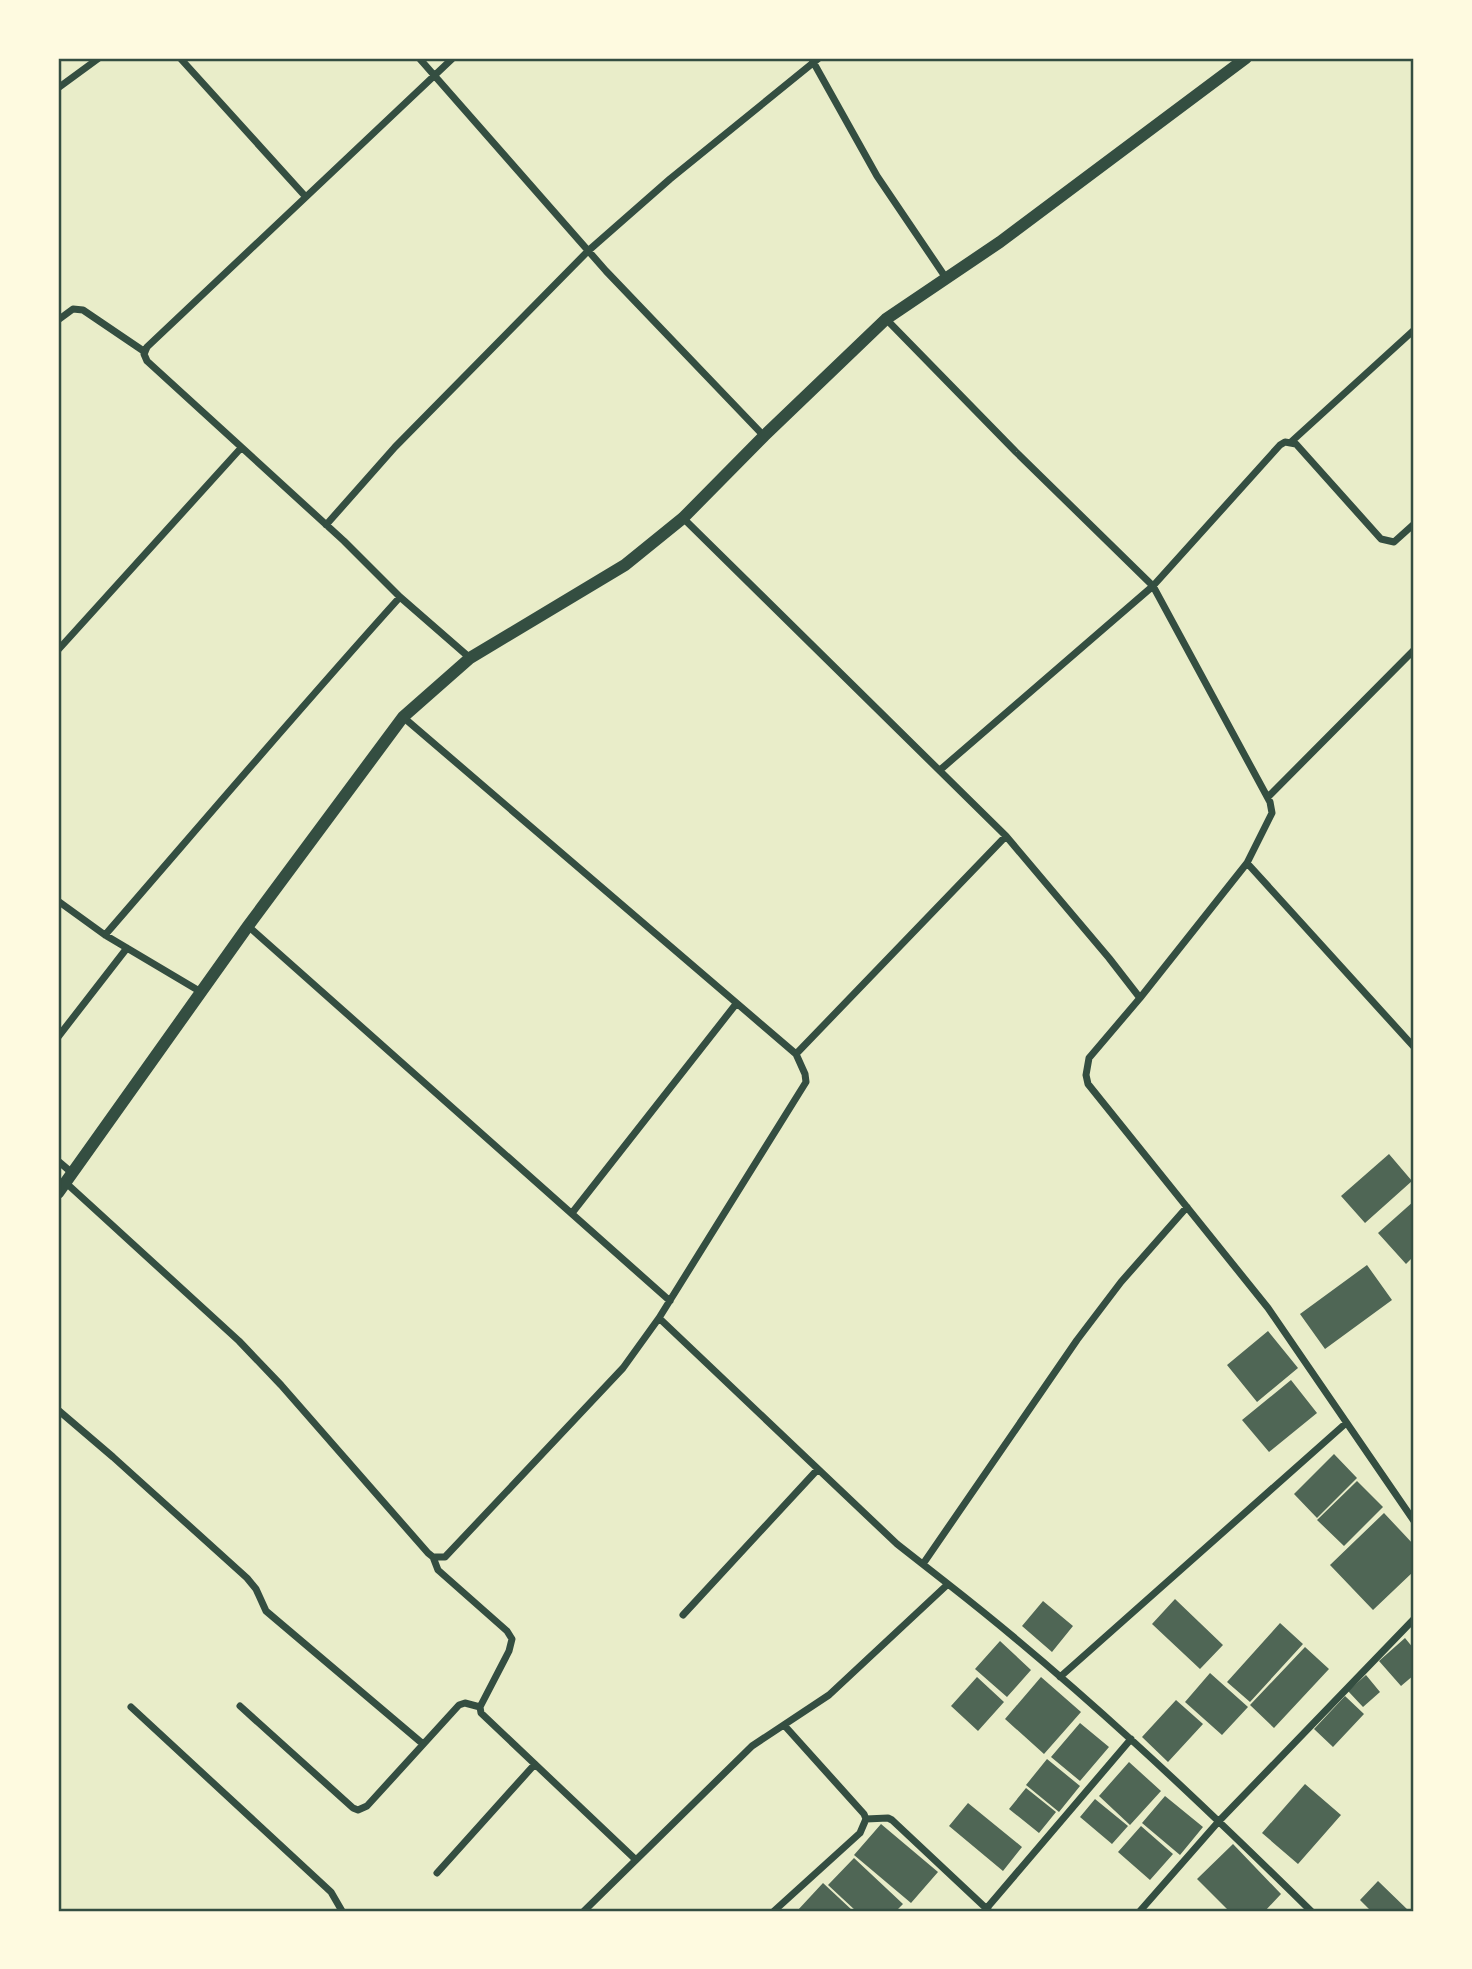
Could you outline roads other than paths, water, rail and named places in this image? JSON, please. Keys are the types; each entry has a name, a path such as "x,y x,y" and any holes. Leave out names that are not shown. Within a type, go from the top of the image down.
{"street":[{"path":"58,88 99,58"},
{"path":"180,58 305,196"},
{"path":"419,58 588,251 764,436"},
{"path":"453,58 305,196 147,347 145,352 147,360 400,597 470,658"},
{"path":"64,1182 248,926 403,717 470,658 625,565 683,518 886,319 1000,242 1246,58"},
{"path":"326,525 395,447 588,251 814,59 877,176 947,278"},
{"path":"58,320 74,309 83,310 145,352"},
{"path":"886,319 1016,452 1153,586 1268,797 1272,813 1247,863 1090,1058 1086,1075 1088,1084 1268,1308 1414,1521"},
{"path":"940,770 1153,586 1280,445 1291,442 1414,330"},
{"path":"1291,442 1296,444 1381,539 1394,542 1414,524"},
{"path":"58,650 241,448"},
{"path":"683,518 1006,836 1110,958 1140,998"},
{"path":"105,935 270,742 400,597"},
{"path":"1268,797 1414,650"},
{"path":"403,717 796,1054 806,1074 806,1082 670,1301 623,1368 445,1557 433,1557"},
{"path":"796,1054 1006,836"},
{"path":"1247,863 1414,1046"},
{"path":"58,901 105,935 201,992"},
{"path":"248,926 670,1301"},
{"path":"58,1037 127,948"},
{"path":"572,1213 736,1004"},
{"path":"58,1161 64,1182 239,1341 433,1557 438,1570 507,1630 512,1639 509,1651 480,1707 483,1715 635,1859"},
{"path":"923,1564 1077,1340 1121,1282 1187,1207"},
{"path":"659,1318 897,1544 1060,1677 1131,1739 1311,1911"},
{"path":"58,1410 247,1578 256,1589 266,1611 423,1744"},
{"path":"1060,1677 1345,1424"},
{"path":"683,1615 818,1469"},
{"path":"584,1911 751,1746 829,1695 948,1584"},
{"path":"1140,1911 1219,1821 1414,1619"},
{"path":"240,1706 358,1810 368,1806 459,1705 465,1703 480,1707"},
{"path":"131,1707 331,1892 342,1911"},
{"path":"784,1725 866,1819"},
{"path":"866,1819 892,1820 987,1910 1131,1739"},
{"path":"437,1873 535,1764"},
{"path":"774,1911 860,1833 866,1819"}]}
